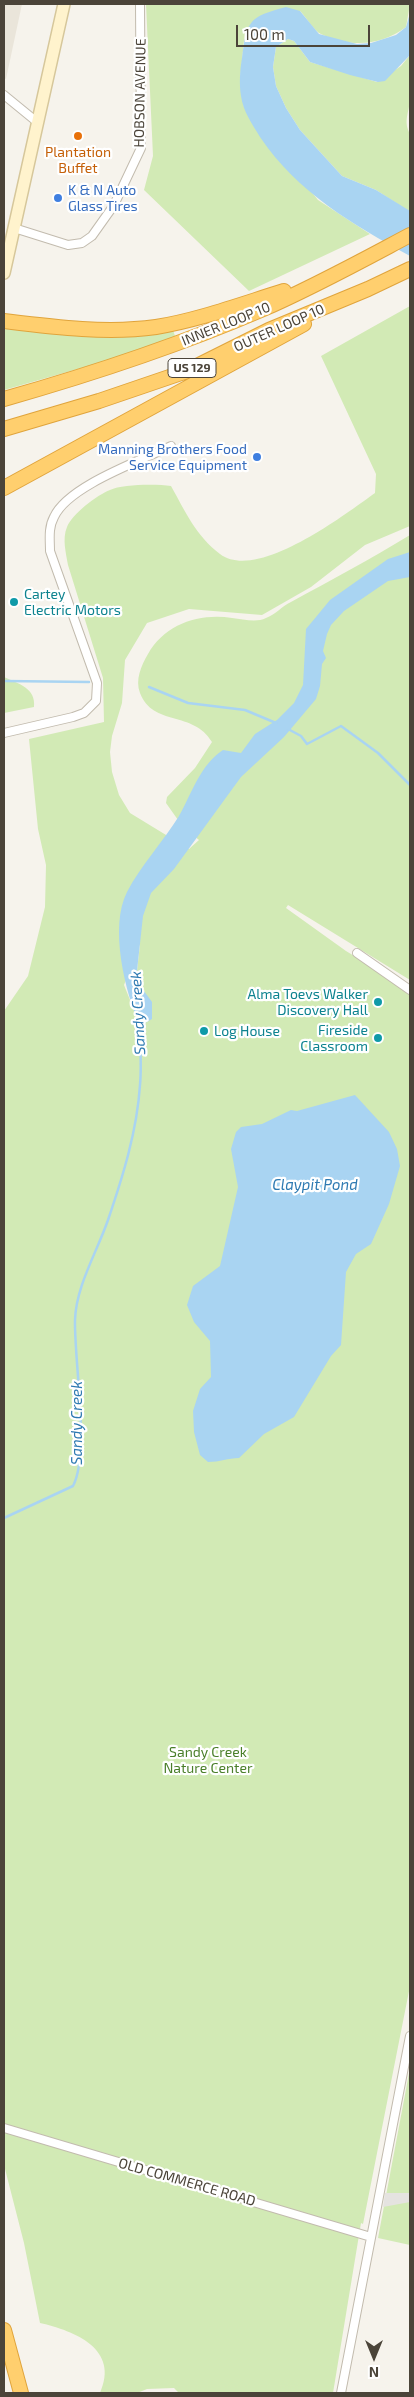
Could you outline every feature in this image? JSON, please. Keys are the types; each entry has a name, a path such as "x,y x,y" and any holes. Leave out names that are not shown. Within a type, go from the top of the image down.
{"highway":[{"name":"INNER LOOP 10","path":"4,399 90,375 158,352 263,309 328,278 410,235"},
{"name":"OUTER LOOP 10","path":"6,429 187,371 269,330 368,289 410,269"},
{"path":"4,321 80,330 154,327 191,320 328,278"},
{"path":"4,488 368,289"},
{"path":"4,2330 21,2393"}],"main road":[{"path":"4,273 64,4"}],"street":[{"name":"HOBSON AVENUE","path":"14,228 68,245 82,243 92,236 114,205 142,148 140,4"},
{"path":"4,95 37,122"},
{"path":"4,733 74,717 92,707 96,701 97,683 50,551 49,532 54,517 73,494 171,446"},
{"path":"357,953 410,990"},
{"path":"341,2393 410,2036"},
{"name":"OLD COMMERCE ROAD","path":"4,2128 371,2237"}],"shaded area":[{"path":"4,4 22,4 6,79 4,78"},
{"path":"385,2193 410,2193 410,2202 383,2207"}],"green space":[{"path":"146,4 410,4 406,27 386,38 365,43 343,41 318,32 300,11 245,30 240,81 244,107 318,200 370,234 249,291 144,190 153,156"},
{"path":"288,39 294,41 310,62 377,82 401,66 410,55 411,94 407,125 410,134 410,212 376,190 342,176 300,130 286,108 276,86 273,67 276,47"},
{"name":"Sandy Creek Nature Center","path":"410,306 410,526 365,545 311,587 262,615 189,609 147,623 125,660 122,703 112,736 110,752 112,772 119,795 130,813 189,849 199,840 183,827 166,803 167,797 195,768 212,742 204,732 195,726 154,711 146,704 140,693 138,678 143,663 155,644 173,628 195,619 220,617 254,620 269,617 288,604 410,535 410,980 288,905 286,908 346,951 410,990 410,1986 363,2224 361,2223 333,2393 179,2393 174,2388 147,2389 137,2393 100,2393 105,2378 104,2365 99,2354 91,2344 67,2331 40,2323 24,2243 4,2165 4,1011 28,976 45,907 46,865 38,829 29,739 104,722 103,678 65,551 67,527 74,516 92,500 115,488 149,485 171,486 192,523 204,539 220,554 236,560 255,559 277,553 300,542 343,516 375,493 376,474 321,356","holes":["140,944 137,971 145,994 140,1025 124,985"]},
{"path":"4,330 78,336 173,330 175,336 134,353 4,390"},
{"path":"4,677 29,691 34,701 34,707 4,713"},
{"path":"410,2068 410,2245 378,2238"}],"water":[{"path":"286,7 300,11 319,34 357,44 371,43 396,35 406,27 410,13 410,55 385,81 378,82 350,75 310,62 294,41 288,39 276,47 273,67 276,86 286,108 300,130 342,176 376,190 410,211 410,256 367,232 309,191 275,157 248,117 242,102 240,82 248,28 252,22 264,14"},
{"path":"410,552 410,577 388,581 344,611 331,625 323,651 326,658 322,664 320,686 316,699 284,737 241,777 174,869 151,893 143,916 137,971 141,987 152,1002 152,1019 140,1026 129,996 119,941 119,923 127,892 145,863 179,816 208,763 223,750 241,753 255,734 277,720 294,703 303,685 306,629 330,600 388,559"},
{"name":"Claypit Pond","path":"355,1095 389,1132 397,1149 400,1166 389,1204 371,1244 356,1254 346,1272 341,1345 331,1356 294,1417 264,1434 239,1458 208,1462 200,1455 194,1432 193,1411 200,1389 211,1377 210,1341 194,1322 187,1305 193,1286 220,1266 238,1187 231,1149 236,1132 241,1127 262,1124 291,1110 297,1111"}],"waterway":[{"path":"4,681 89,682"},
{"path":"149,687 188,703 245,710 276,723"},
{"path":"288,729 301,736 307,744 341,726 378,753 410,785"},
{"name":"Sandy Creek","path":"4,1518 73,1486 78,1471 81,1430 75,1337 76,1307 83,1282 114,1203 133,1136 141,1077 139,1020"}],"place":[{"name":"Plantation Buffet","path":"78,136"},
{"name":"K & N Auto Glass Tires","path":"58,198"},
{"name":"Manning Brothers Food Service Equipment","path":"257,457"},
{"name":"Cartey Electric Motors","path":"14,602"},
{"name":"Alma Toevs Walker Discovery Hall","path":"378,1002"},
{"name":"Log House","path":"204,1031"},
{"name":"Fireside Classroom","path":"378,1038"}]}
